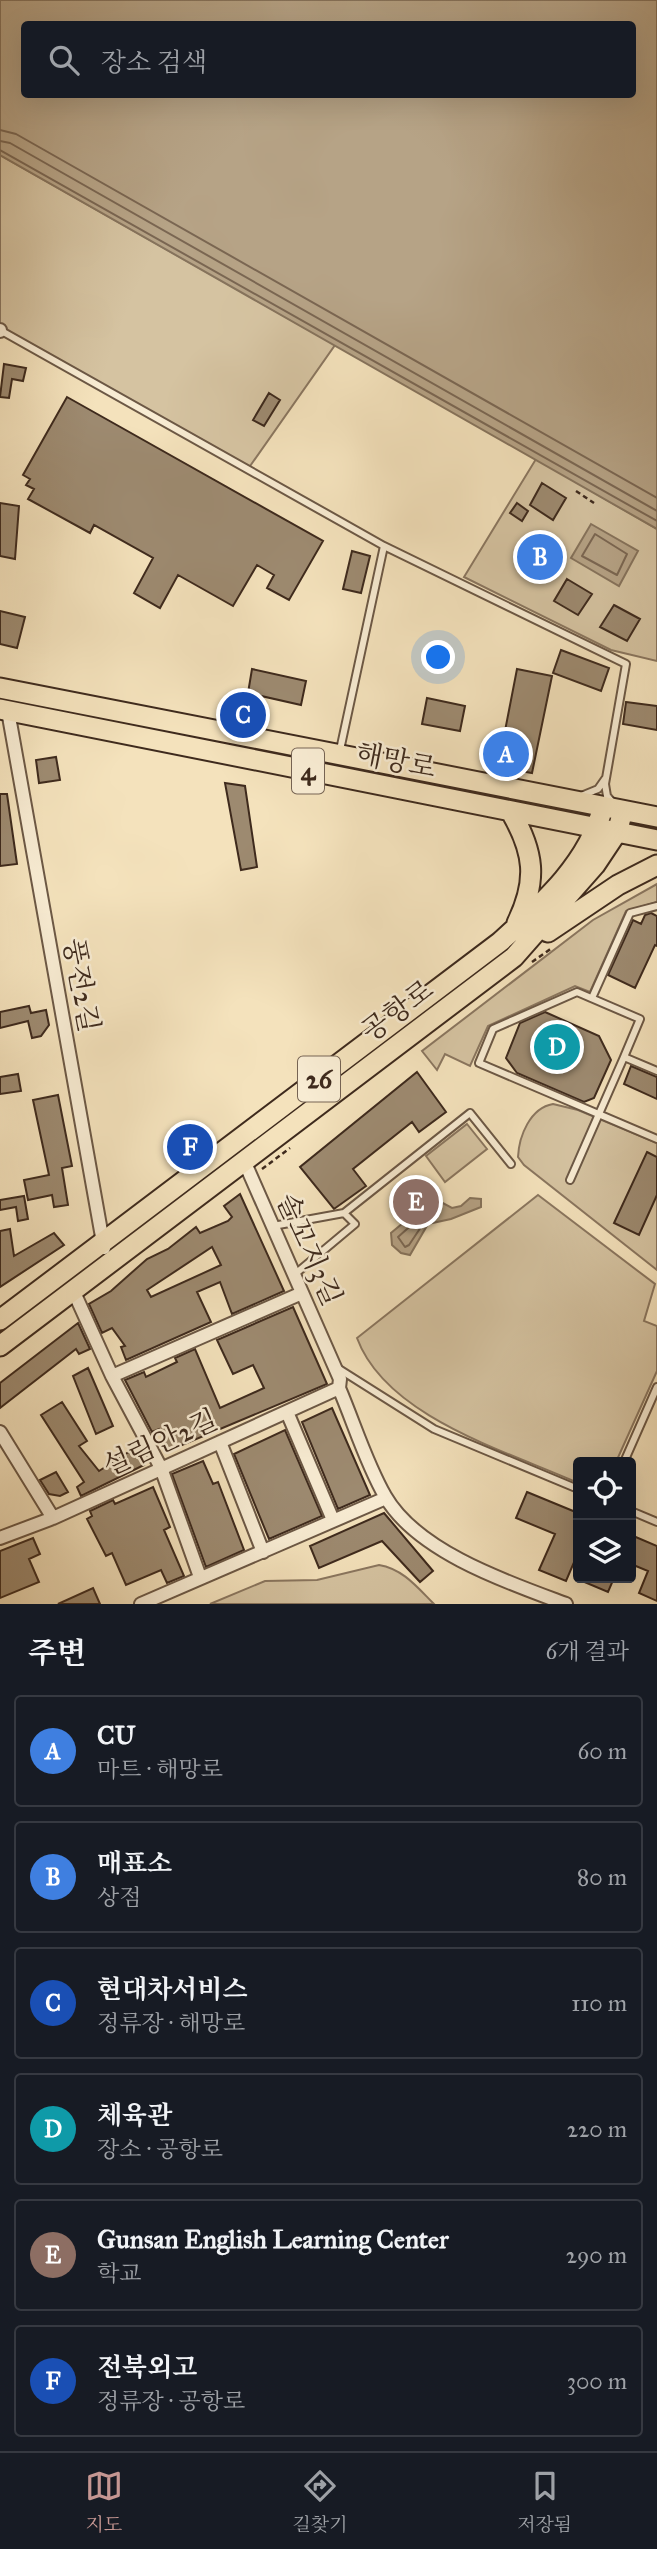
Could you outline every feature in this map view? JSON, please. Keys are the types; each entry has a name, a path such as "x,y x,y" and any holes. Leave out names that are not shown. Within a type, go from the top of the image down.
{"main road":[{"name":"해망로","path":"0,688 657,817"},
{"name":"해망로","path":"4,710 597,830 657,839"},
{"name":"공항로","path":"0,1320 514,930 538,909 582,858 597,830 603,807"},
{"name":"공항로","path":"0,1346 73,1290 107,1268 514,957 596,865 617,832 623,811"},
{"path":"511,812 527,844 531,871 526,905 514,930"},
{"name":"26","path":"514,957 618,884 657,865"}],"street":[{"name":"풍전2길","path":"4,710 107,1268"},
{"name":"솔꼬지3길","path":"245,1163 340,1379 339,1388 386,1498"},
{"path":"73,1290 112,1376 160,1468 200,1577"},
{"path":"112,1376 302,1293"},
{"name":"설림안2길","path":"0,1538 53,1518 339,1388"},
{"path":"287,1412 333,1520"},
{"path":"0,1432 53,1518"},
{"path":"220,1442 263,1552"},
{"path":"141,1604 386,1498 419,1533 454,1557 500,1581 566,1604"}],"lane":[{"path":"0,330 383,546 626,664 606,777 607,796 623,811"},
{"name":"해망로","path":"339,756 383,546"},
{"path":"564,800 587,795 597,789 606,777"},
{"path":"592,998 630,913 657,906"},
{"path":"570,1180 599,1114 640,1019 577,992 493,1029 479,1063 599,1114 657,1139"},
{"path":"624,1056 657,1071"},
{"path":"273,1226 344,1213 470,1113 511,1164"},
{"path":"294,1276 355,1224 344,1213"},
{"path":"332,1361 434,1429 573,1487"},
{"path":"626,1457 657,1387"},
{"path":"636,1513 657,1522"}],"path":[{"path":"576,491 594,503"}],"shaded area":[{"path":"0,155 335,345 248,469 0,330"},
{"path":"536,459 657,529 657,661 611,650 464,577"},
{"path":"657,884 657,902 626,911 590,992 575,986 488,1026 470,1066 445,1054 437,1070 422,1051 593,920"},
{"path":"553,1104 578,1110 657,1143 657,1270 524,1165 518,1157 527,1124 538,1111"},
{"path":"467,1124 487,1149 445,1182 426,1156"},
{"path":"538,1195 655,1284 644,1321 657,1326 657,1371 618,1457 573,1457 573,1481 485,1444 421,1410 394,1389 372,1366 357,1338"},
{"path":"379,1565 395,1570 434,1604 210,1604 265,1581 317,1580"}],"water":[{"path":"0,0 657,0 657,529 0,155"},
{"path":"591,524 638,551 619,586 571,558"},
{"path":"470,1198 481,1199 481,1207 451,1219 428,1224 410,1255 401,1253 392,1245 391,1233 421,1208 437,1200 452,1208 461,1206"}],"building":[{"path":"4,364 26,368 23,381 12,379 9,398 0,397"},
{"path":"269,393 280,400 264,426 253,420"},
{"path":"67,397 323,541 289,600 267,588 274,575 257,565 233,606 178,575 160,608 134,593 153,558 94,525 90,533 28,499 34,489 26,485 30,479 23,475"},
{"path":"542,483 566,498 553,520 530,505"},
{"path":"0,503 19,506 15,559 0,556"},
{"path":"517,503 528,511 522,521 510,513"},
{"path":"535,544 554,556 546,570 525,558"},
{"path":"352,551 370,556 361,593 343,589"},
{"path":"567,579 592,594 578,615 554,601"},
{"path":"614,605 640,619 627,641 600,627"},
{"path":"0,611 25,617 17,648 0,644"},
{"path":"561,650 609,668 601,691 553,673"},
{"path":"252,669 306,681 301,705 248,693"},
{"path":"517,669 552,676 532,773 498,767"},
{"path":"427,698 465,706 460,731 422,724"},
{"path":"626,702 657,706 657,730 623,724"},
{"path":"56,757 60,780 39,783 36,760"},
{"path":"225,783 245,786 257,867 241,870"},
{"path":"0,794 7,794 17,864 0,866"},
{"path":"651,913 657,916 657,946 655,945 635,988 608,975 633,920 641,924 645,915"},
{"path":"29,1006 31,1013 46,1010 49,1025 41,1036 32,1038 28,1021 0,1028 0,1012"},
{"path":"545,1012 599,1036 611,1060 594,1098 584,1102 517,1073 506,1058 520,1023"},
{"path":"631,1066 657,1077 657,1099 624,1084"},
{"path":"417,1072 446,1112 419,1132 412,1122 353,1169 366,1186 334,1209 300,1167"},
{"path":"18,1074 21,1091 0,1094 0,1077"},
{"path":"58,1095 72,1166 62,1168 68,1205 54,1207 52,1195 28,1200 24,1180 49,1175 33,1100"},
{"path":"647,1152 657,1157 657,1195 639,1235 614,1223"},
{"path":"240,1194 284,1291 232,1314 220,1282 197,1292 211,1322 126,1360 121,1347 125,1346 112,1328 102,1333 89,1304 111,1291 147,1259 168,1249 196,1227 200,1233 228,1221 232,1217 224,1206","holes":["212,1247 221,1265 151,1297 147,1290"]},
{"path":"24,1196 28,1219 18,1221 16,1207 0,1210 0,1200"},
{"path":"10,1229 14,1256 54,1233 64,1245 0,1287 0,1231"},
{"path":"293,1307 327,1384 168,1451 159,1429 152,1432 125,1380 144,1372 146,1377 177,1362 175,1358 195,1349 220,1408 264,1388 253,1365 233,1374 217,1340"},
{"path":"78,1323 90,1349 79,1354 76,1349 0,1408 0,1383"},
{"path":"88,1368 113,1426 96,1434 73,1376"},
{"path":"62,1402 87,1441 79,1446 99,1471 135,1448 144,1465 81,1496 77,1487 84,1482 41,1415"},
{"path":"332,1408 370,1495 338,1509 302,1422"},
{"path":"285,1430 322,1516 269,1539 234,1454"},
{"path":"203,1461 213,1484 218,1482 244,1550 206,1567 172,1474"},
{"path":"56,1472 68,1492 60,1496 49,1494 40,1480"},
{"path":"153,1487 170,1527 164,1530 184,1576 167,1583 161,1570 126,1585 112,1553 106,1556 87,1519 92,1516 90,1511 113,1500 115,1504"},
{"path":"527,1492 573,1511 573,1565 566,1581 539,1570 555,1534 516,1518"},
{"path":"384,1513 433,1571 420,1582 382,1541 319,1568 310,1546"},
{"path":"636,1537 657,1546 657,1601 639,1593 648,1571 636,1566"},
{"path":"33,1538 40,1554 29,1559 39,1582 0,1598 0,1551"},
{"path":"587,1583 612,1583 608,1592"},
{"path":"93,1588 100,1604 58,1604"}],"place":[{"name":"매표소","path":"540,557"},
{"name":"현대차서비스","path":"243,715"},
{"name":"CU","path":"506,754"},
{"name":"체육관","path":"557,1047"},
{"name":"전북외고","path":"190,1147"},
{"name":"Gunsan English Learning Center","path":"416,1202"}]}
